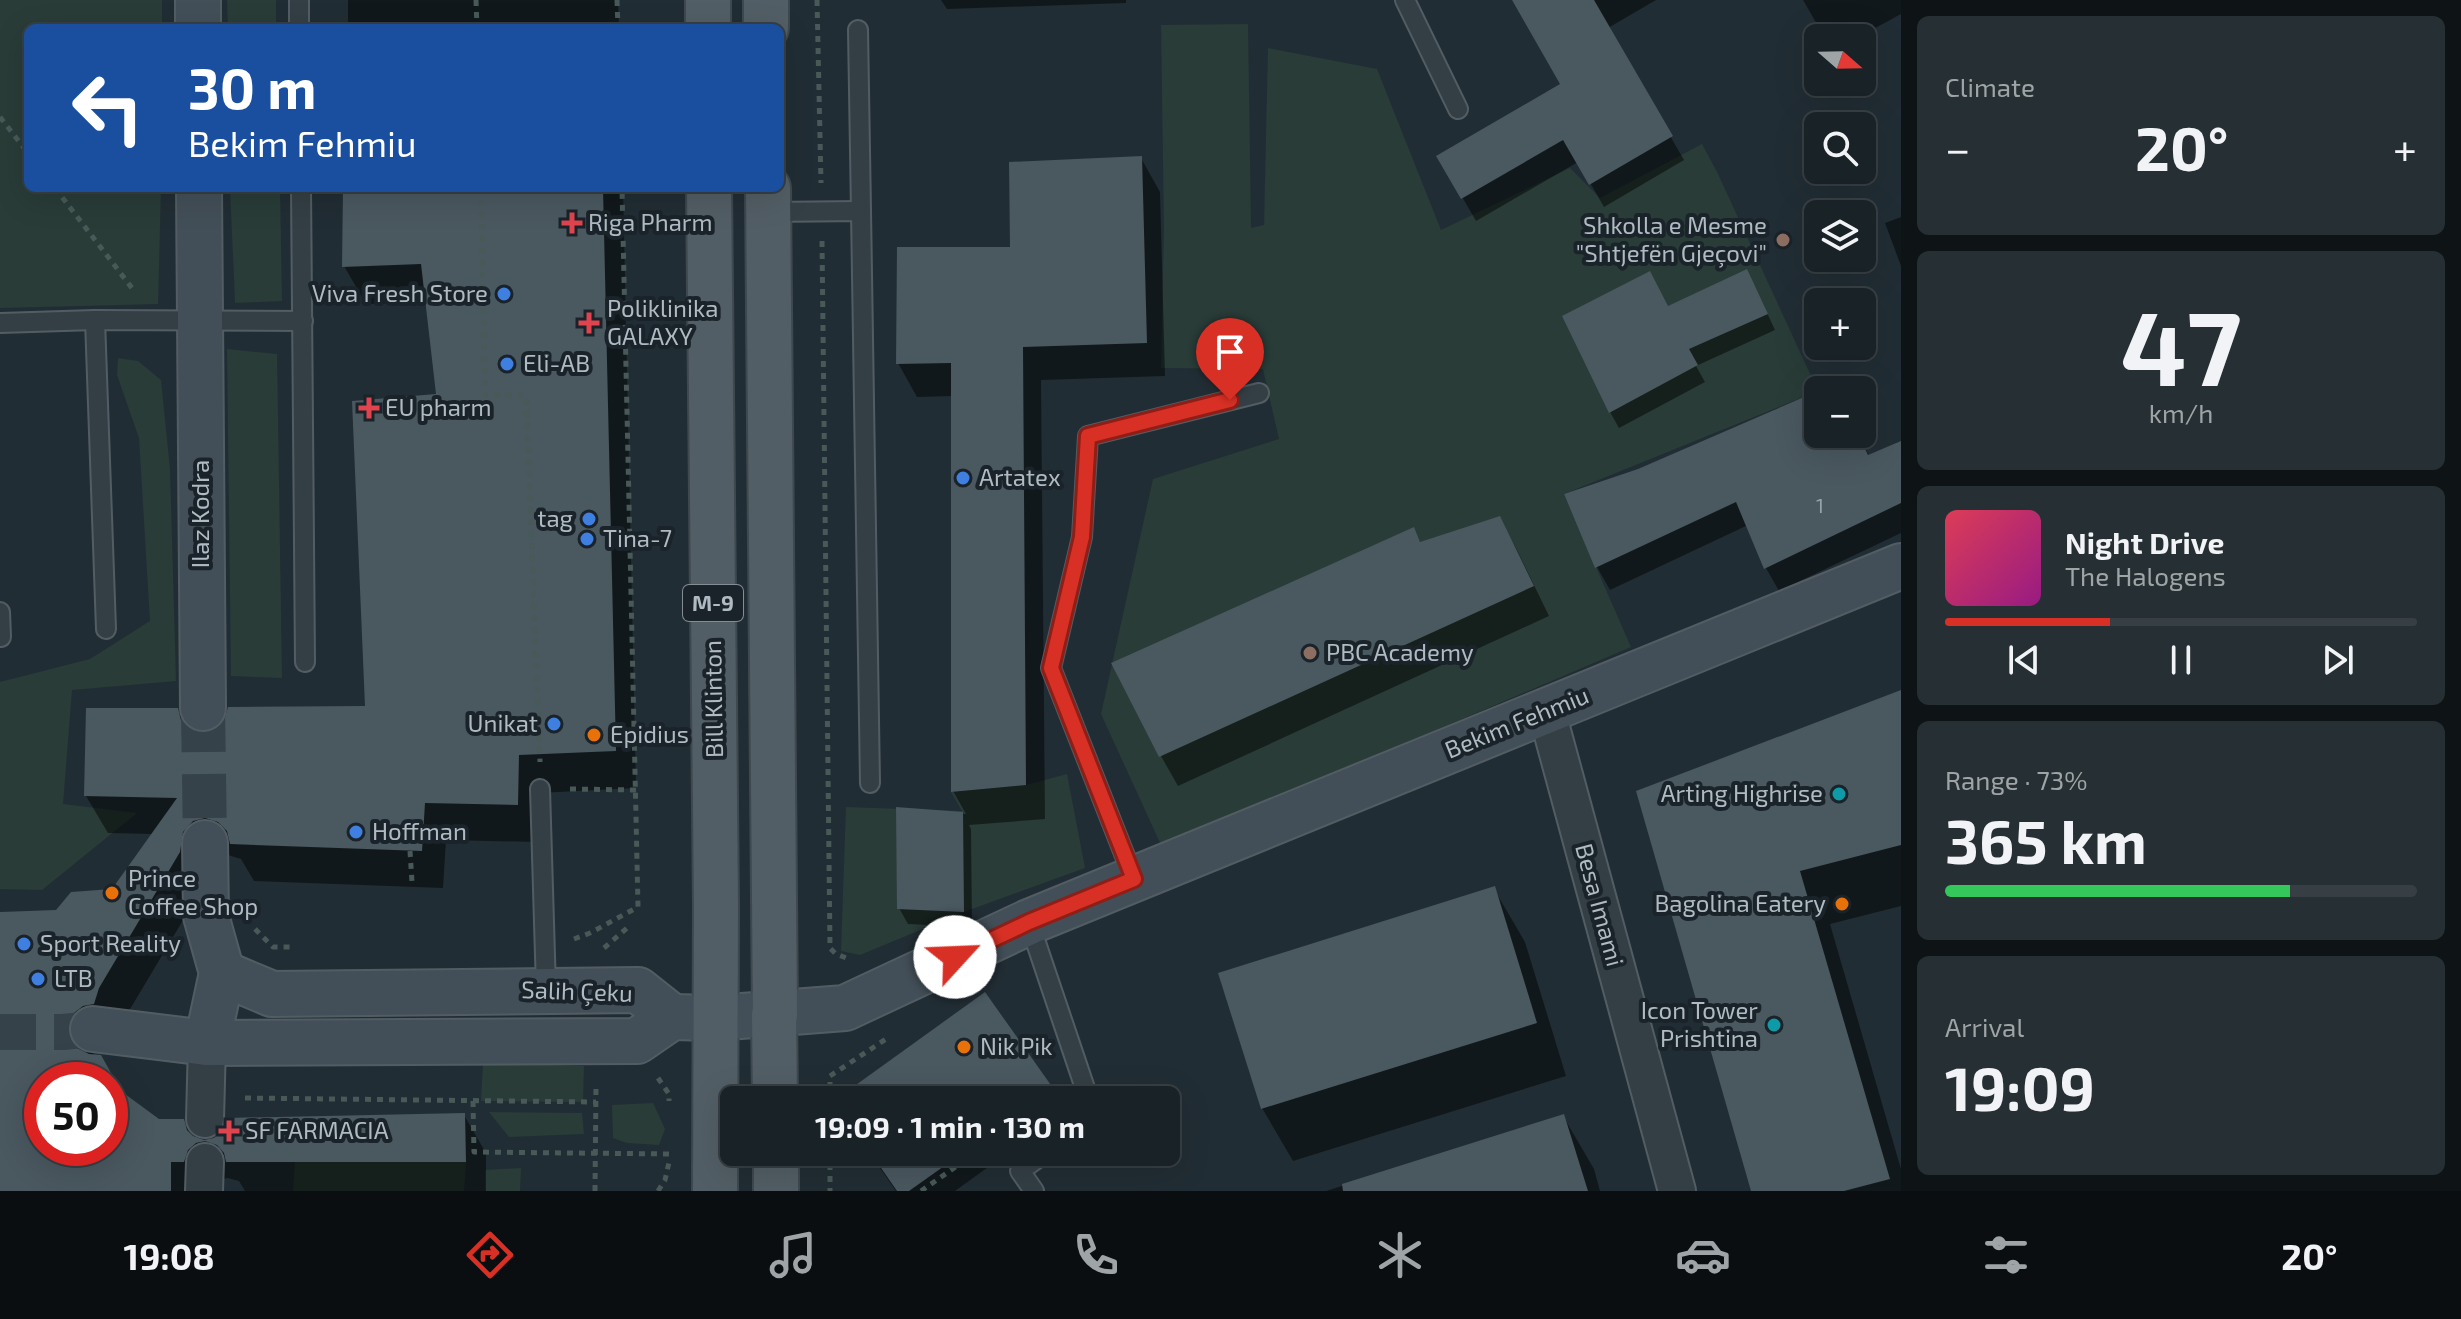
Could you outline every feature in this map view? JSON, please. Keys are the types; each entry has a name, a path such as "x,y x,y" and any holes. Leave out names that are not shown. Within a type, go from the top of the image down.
{"main road":[{"path":"708,0 708,24"},
{"path":"766,0 766,24"},
{"name":"Bill Klinton","path":"709,192 715,1018"},
{"name":"M-9","path":"768,200 775,1086"},
{"name":"M-9","path":"715,1018 715,1191"},
{"path":"776,1166 776,1191"}],"street":[{"path":"198,0 198,24"},
{"name":"Ilaz Kodra","path":"199,192 189,320 203,708"},
{"name":"Bekim Fehmiu","path":"672,1017 775,1015 845,1008 1029,922 1901,566"},
{"name":"Besa Imami","path":"1542,712 1552,731 1677,1191"},
{"path":"205,843 206,916 222,973 207,1043 205,1109"},
{"name":"Salih Çeku","path":"93,1029 207,1043 637,1041 672,1017 638,990 545,968 272,994 222,973"}],"lane":[{"path":"299,0 299,24"},
{"path":"1405,0 1458,109"},
{"path":"858,30 870,783"},
{"path":"301,192 305,662"},
{"path":"768,200 822,211 861,211"},
{"path":"95,320 106,629"},
{"path":"0,323 303,321"},
{"path":"1134,879 1051,668 1082,537 1088,436 1259,393"},
{"path":"0,612 1,637"},
{"path":"540,789 545,968"},
{"path":"1029,922 1084,1086"},
{"path":"1027,1166 1020,1171 1034,1191"}],"path":[{"path":"476,0 477,24"},
{"path":"617,0 618,24"},
{"path":"817,0 830,948 846,959"},
{"path":"0,117 24,148"},
{"path":"58,192 144,303 189,320"},
{"path":"481,192 485,395 526,395 540,754"},
{"path":"545,968 590,933 638,907 622,192"},
{"path":"540,789 637,790"},
{"path":"410,851 412,882"},
{"path":"248,923 273,947 305,947"},
{"path":"545,968 594,957 627,928"},
{"path":"250,932 257,942"},
{"path":"656,1075 669,1094 669,1106"},
{"path":"830,1076 830,1086"},
{"path":"473,1101 474,1152"},
{"path":"205,1109 473,1101 596,1102 595,1191"},
{"path":"658,1191 665,1180 671,1142"},
{"path":"466,1152 671,1154"},
{"path":"830,1166 830,1191"},
{"path":"921,1191 957,1166"}],"green space":[{"path":"0,0 162,0 162,24 24,24 24,192 161,192 158,304 0,308"},
{"path":"227,0 276,0 276,24 228,24"},
{"path":"1248,24 1251,228 1264,225 1268,48 1377,69 1441,230 1570,168 1600,198 1702,144 1811,376 1804,376 1804,397 1564,494 1631,647 1162,847 1101,714 1153,479 1279,439 1263,369 1161,368 1164,229 1161,25"},
{"path":"230,192 280,192 282,301 235,303"},
{"path":"227,349 277,354 282,678 231,676"},
{"path":"118,358 138,361 161,380 170,469 176,681 72,690 63,804 137,813 42,890 0,889 0,682 90,659 150,621 139,438 117,375"},
{"path":"1067,774 1085,868 964,912 860,955 841,951 846,807 962,811 951,792 1026,785"},
{"path":"483,1063 584,1066 583,1102 481,1101"},
{"path":"653,1103 665,1129 659,1145 627,1143 613,1138 612,1105"},
{"path":"489,1112 582,1113 584,1134 509,1137"},
{"path":"295,1162 466,1162 464,1191 293,1191"},
{"path":"521,1168 520,1191 485,1191 485,1170"}],"building":[{"path":"1512,0 1594,0 1673,136 1589,185 1563,140 1461,199 1436,156 1560,84"},
{"path":"1142,156 1147,343 1023,347 1026,785 951,792 951,363 896,364 897,247 1010,247 1009,162"},
{"path":"343,192 603,192 616,751 519,755 518,805 425,803 422,851 230,844 227,831 218,822 205,818 193,821 183,832 180,852 99,988 94,1004 83,1006 74,1013 68,1025 70,1038 77,1048 101,1055 105,1062 24,1062 24,1166 128,1166 128,1096 159,1119 184,1119 187,1130 204,1140 214,1138 222,1131 226,1118 465,1113 466,1162 226,1162 224,1153 217,1145 205,1141 196,1143 188,1150 184,1162 171,1162 171,1191 0,1191 0,912 56,910 71,892 112,889 177,798 84,796 86,708 178,708 181,720 190,729 204,733 216,729 224,721 228,707 365,706 352,401 436,394 421,264 342,267"},
{"path":"1747,269 1768,314 1689,349 1698,365 1609,413 1562,316 1650,271 1668,306"},
{"path":"1804,397 1804,448 1865,448 1868,455 1901,441 1901,503 1764,569 1736,502 1595,568 1564,494 1638,469"},
{"path":"1500,516 1534,586 1159,757 1111,663 1414,527 1420,542"},
{"name":"Icon Tower Prishtina","path":"1901,690 1901,845 1800,871 1890,1179 1844,1191 1751,1191 1636,791"},
{"path":"896,807 963,812 964,912 897,909"},
{"path":"1495,886 1537,1023 1261,1109 1218,973"},
{"path":"985,992 1052,1086 854,1086"},
{"path":"1564,1114 1588,1191 1343,1191 1342,1184"},
{"path":"880,1166 944,1166 909,1191 897,1191"}],"tunnel":[{"path":"203,708 205,843"},
{"path":"0,1032 93,1029"}],"place":[{"name":"Riga Pharm","path":"572,223"},
{"name":"Shkolla e Mesme \"Shtjefën Gjeçovi\"","path":"1783,240"},
{"name":"Viva Fresh Store","path":"504,294"},
{"name":"Poliklinika GALAXY","path":"589,323"},
{"name":"Eli-AB","path":"507,364"},
{"name":"EU pharm","path":"369,408"},
{"name":"Artatex","path":"963,478"},
{"name":"tag","path":"589,519"},
{"name":"Tina-7","path":"587,539"},
{"name":"PBC Academy","path":"1310,653"},
{"name":"Unikat","path":"554,724"},
{"name":"Epidius","path":"594,735"},
{"name":"Arting Highrise","path":"1839,794"},
{"name":"Hoffman","path":"356,832"},
{"name":"Prince Coffee Shop","path":"112,893"},
{"name":"Bagolina Eatery","path":"1842,904"},
{"name":"Sport Reality","path":"24,944"},
{"name":"LTB","path":"38,979"},
{"name":"Icon Tower Prishtina","path":"1774,1025"},
{"name":"Nik Pik","path":"964,1047"},
{"name":"SF FARMACIA","path":"229,1131"}],"route":[{"path":"955,957 1029,922 1134,879 1051,668 1082,537 1088,436 1230,400"}]}
